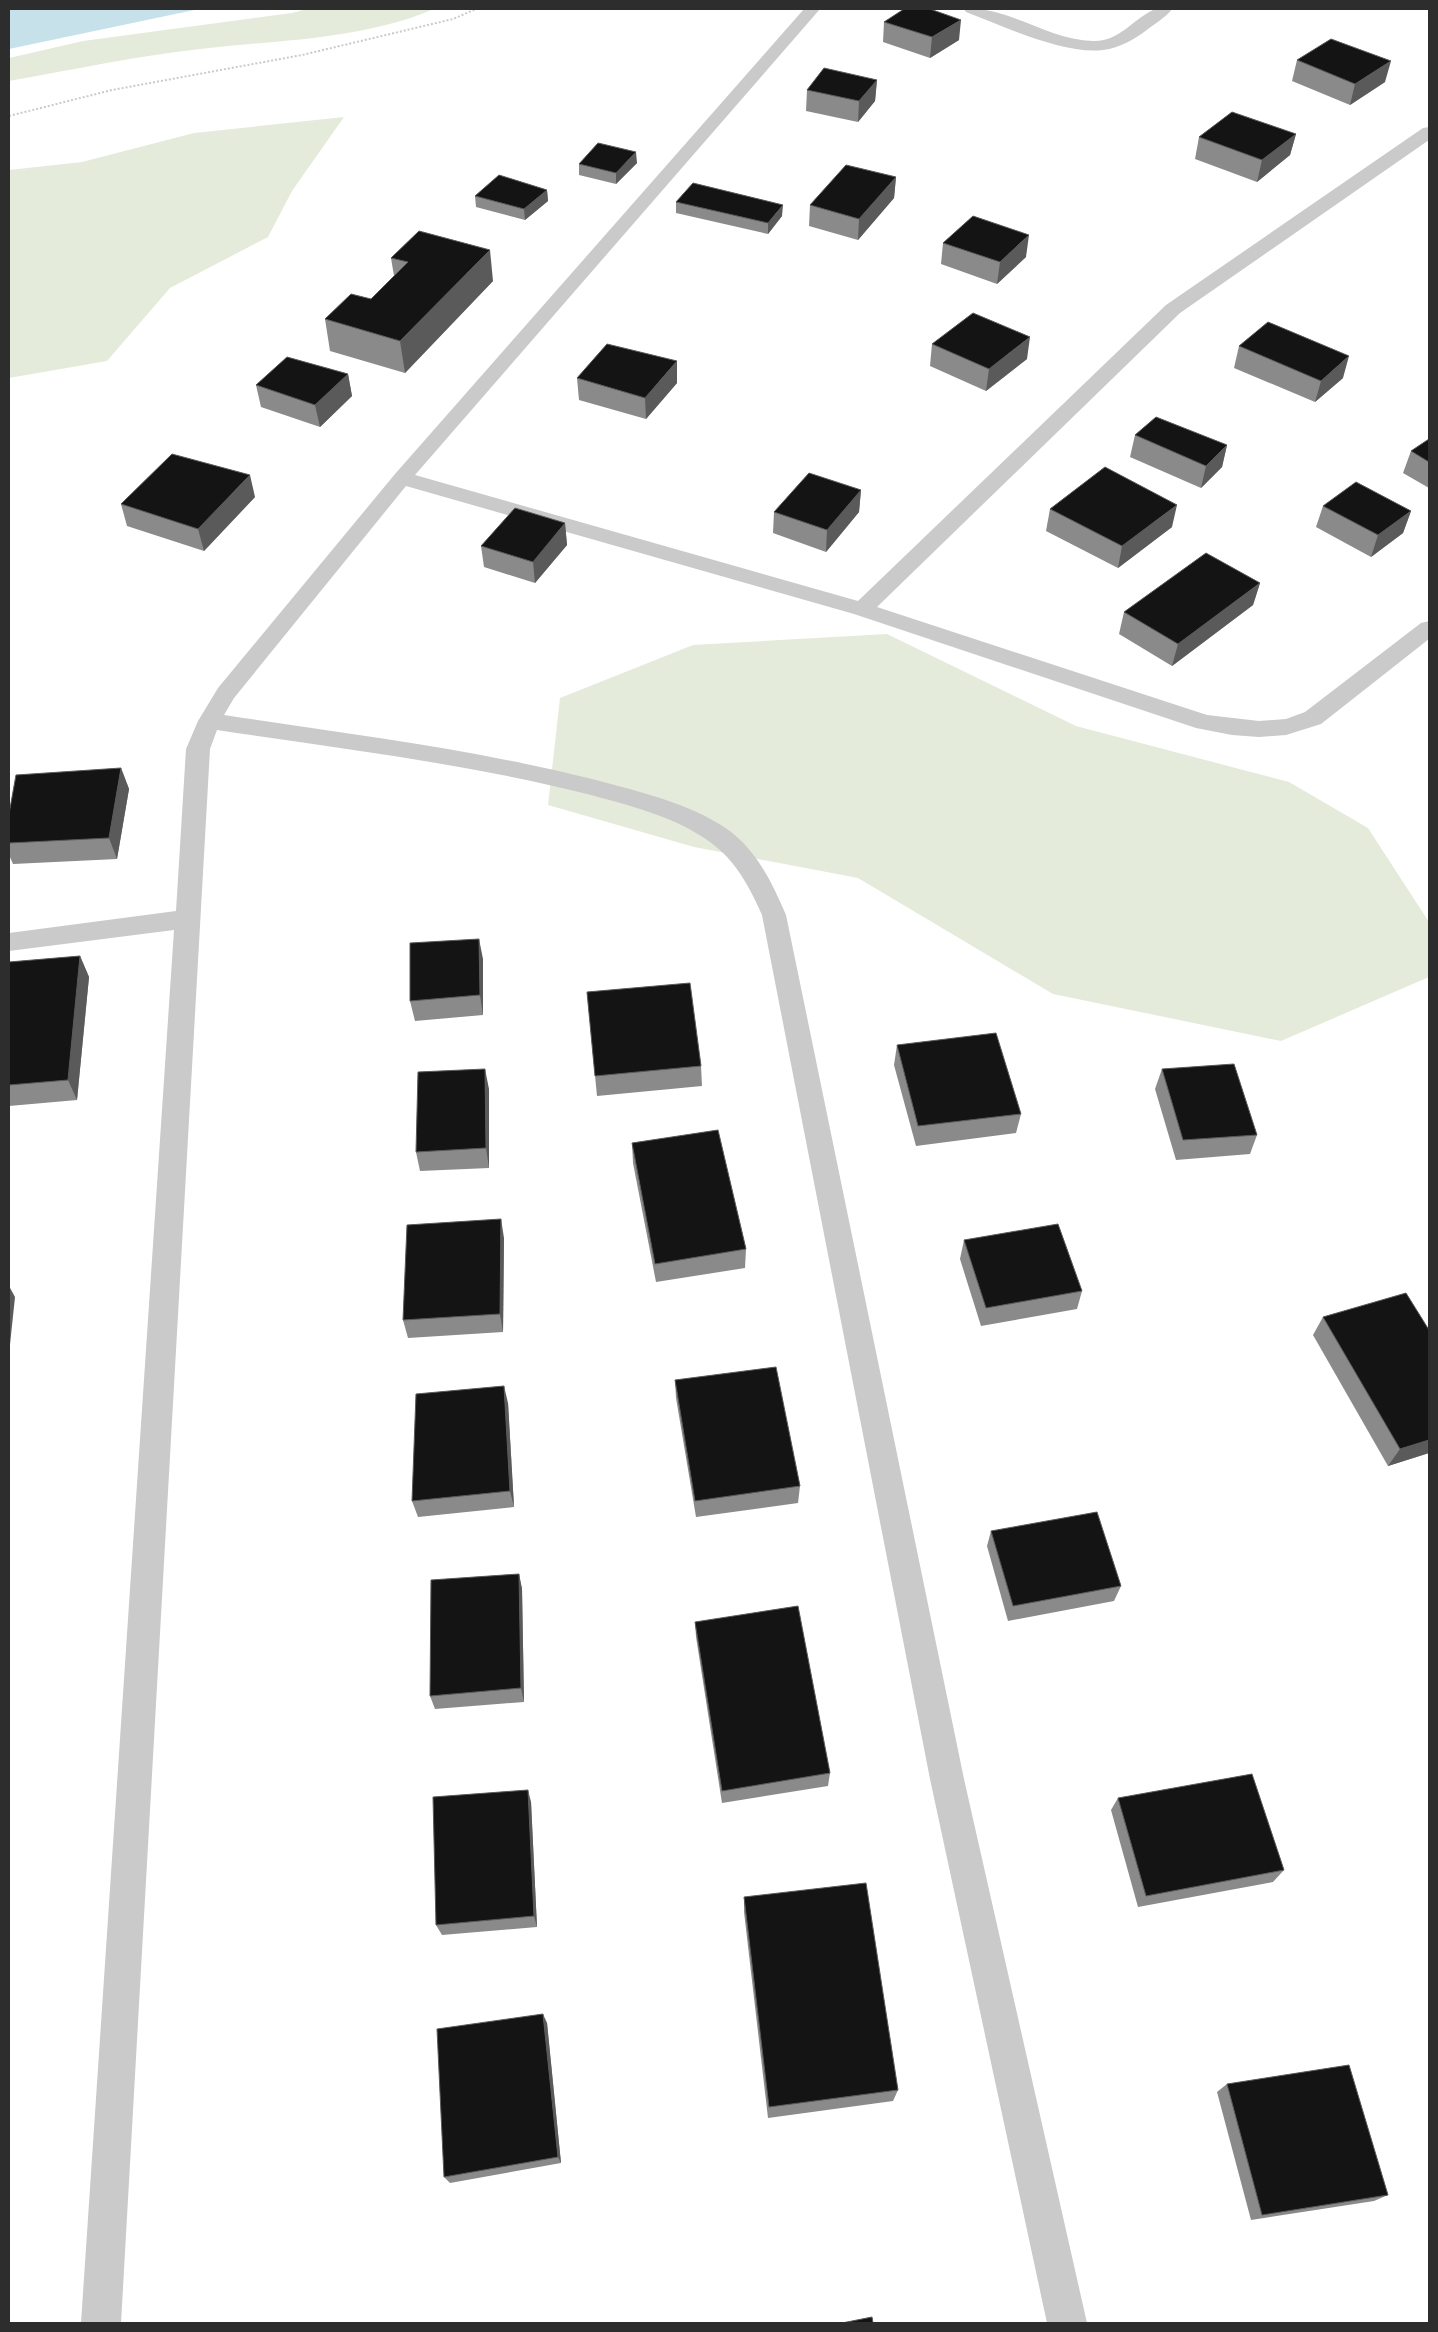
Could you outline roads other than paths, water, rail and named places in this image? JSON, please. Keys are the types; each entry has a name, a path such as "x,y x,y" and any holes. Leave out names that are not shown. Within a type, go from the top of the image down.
{"street":[{"path":"101,2323 186,919 198,749 209,721 226,693 402,478 812,9"},
{"path":"972,9 1047,36 1103,46 1124,38 1164,9"},
{"path":"862,608 1014,460 1173,310 1429,132"},
{"path":"402,478 862,608 1204,722 1230,728 1273,730 1294,726 1313,718 1429,628"},
{"path":"209,721 489,764 590,786 673,812 697,824 728,844 753,870 774,915 947,1779 1066,2323"},
{"path":"9,942 186,919"}],"water":[{"path":"9,9 199,9 9,49"}]}
